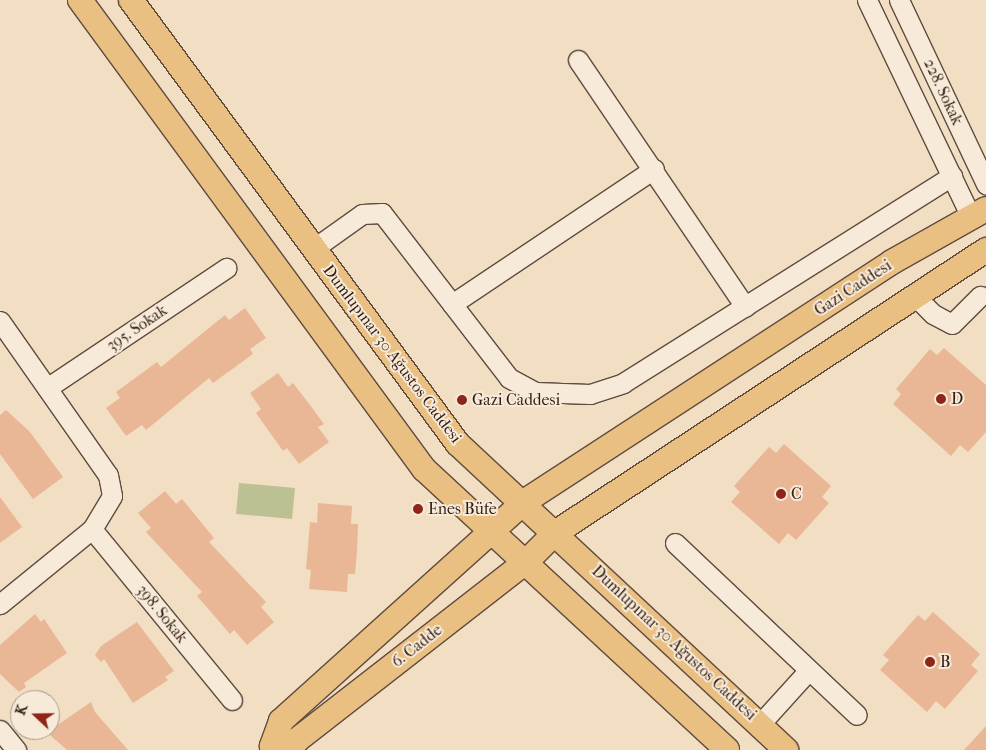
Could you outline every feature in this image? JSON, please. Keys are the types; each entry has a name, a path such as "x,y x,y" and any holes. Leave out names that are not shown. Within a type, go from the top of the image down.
{"main road":[{"path":"80,0 424,469 727,750"},
{"name":"Dumlupınar 30 Ağustos Caddesi","path":"131,0 458,444 786,750"},
{"name":"Gazi Caddesi","path":"523,503 930,239 978,213"},
{"path":"930,239 951,272"},
{"path":"555,533 986,250"},
{"name":"6. Cadde","path":"269,748 281,721 494,532 523,503"},
{"name":"6. Cadde","path":"269,748 297,740 526,562 555,533"}],"street":[{"path":"867,0 952,176 978,213"},
{"name":"228. Sokak","path":"899,0 986,184"},
{"path":"578,60 654,169 745,307"},
{"path":"452,304 654,169"},
{"path":"313,249 362,214 382,213 509,378 535,392 575,395 623,383 952,176"},
{"name":"395. Sokak","path":"47,388 226,268"},
{"path":"915,296 933,314 952,324 980,296"},
{"path":"0,321 6,340 47,388 112,486 110,505 92,529 0,604"},
{"name":"398. Sokak","path":"92,529 232,700"},
{"path":"675,543 857,715"},
{"path":"760,724 809,670"},
{"path":"0,730 16,750"}],"green space":[{"path":"239,483 295,488 292,519 236,514"}],"building":[{"path":"245,308 266,338 250,349 253,354 213,383 209,378 146,430 142,425 126,436 106,408 120,398 116,392 157,362 161,367 225,315 229,320"},
{"name":"D","path":"944,348 986,385 986,432 968,452 960,445 951,456 893,404 901,394 896,389 930,349 937,355"},
{"path":"278,373 288,387 293,383 310,405 324,424 318,427 329,442 299,464 287,448 283,451 256,413 261,409 250,393"},
{"path":"6,410 30,432 63,477 33,499 0,454 0,415"},
{"name":"C","path":"784,444 831,486 822,497 829,503 796,540 788,533 779,544 731,502 740,492 734,486 769,447 776,453"},
{"path":"165,491 176,504 182,499 214,538 209,542 266,602 261,607 274,622 247,645 234,630 230,634 197,596 202,592 146,532 151,528 138,513"},
{"path":"0,497 22,527 0,543"},
{"path":"318,503 352,506 351,524 358,524 355,574 348,574 347,592 309,589 311,570 306,569 310,522 317,523"},
{"name":"B","path":"933,612 980,654 971,665 978,671 945,709 936,701 927,712 880,670 889,660 883,655 918,615 925,621"},
{"path":"35,614 41,622 44,619 67,653 24,683 26,687 22,690 17,690 0,674 0,645"},
{"path":"137,622 174,671 165,677 168,680 133,703 104,659 101,662 95,655 101,646"},
{"path":"91,702 95,712 128,750 67,750 56,740 60,740 60,723"},
{"path":"986,726 986,750 964,750"}],"place":[{"name":"D","path":"941,399"},
{"name":"Gazi Caddesi","path":"462,400"},
{"name":"C","path":"781,494"},
{"name":"Enes Büfe","path":"418,509"},
{"name":"B","path":"930,662"}]}
